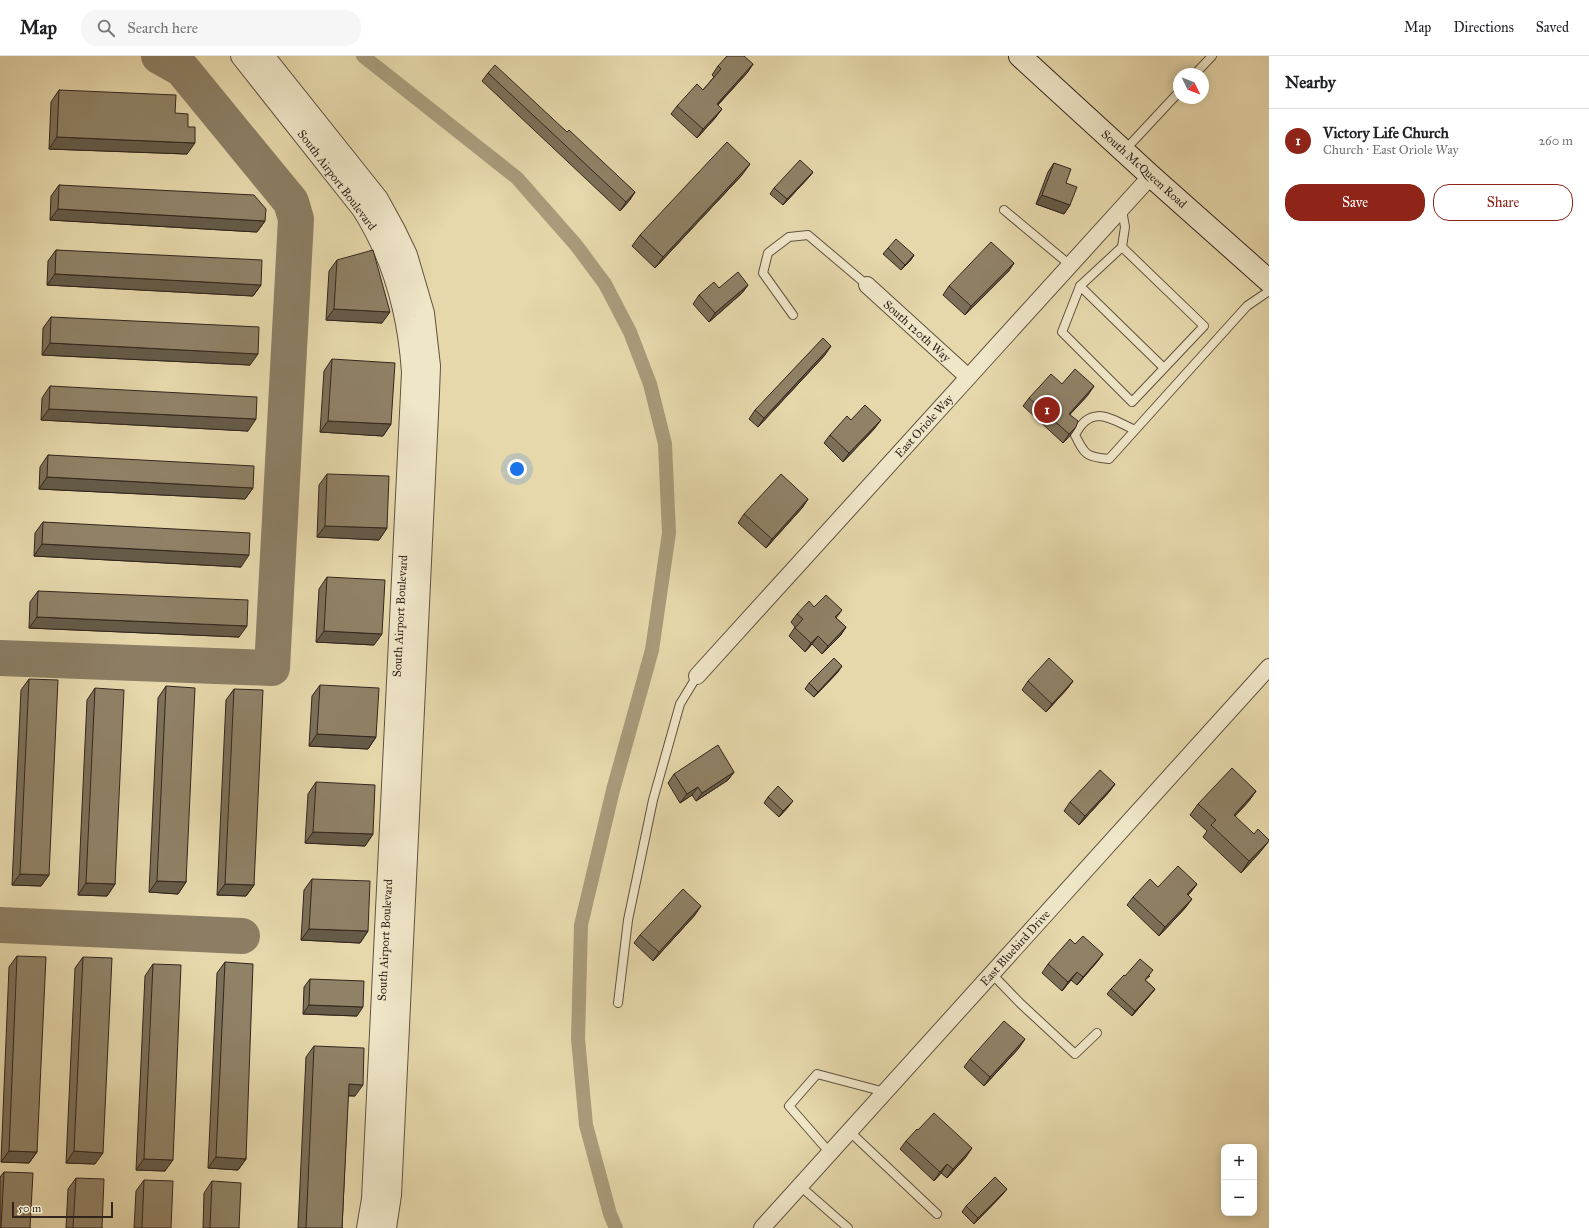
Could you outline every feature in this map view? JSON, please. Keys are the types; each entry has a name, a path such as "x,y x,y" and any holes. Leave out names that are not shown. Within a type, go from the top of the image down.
{"main road":[{"name":"South McQueen Road","path":"1020,56 1124,152 1269,281"}],"street":[{"name":"South Airport Boulevard","path":"241,56 329,151"},
{"name":"South Airport Boulevard","path":"264,56 329,151 386,252 398,284 405,312 412,364 389,1044 391,1195 386,1228"},
{"name":"East Oriole Way","path":"697,676 1070,265 1122,210 1151,176"},
{"name":"South 120th Way","path":"867,285 968,377"},
{"name":"East Bluebird Drive","path":"762,1228 1269,667"},
{"name":"South Airport Boulevard","path":"367,1228 372,1199 389,1044"}],"lane":[{"path":"1201,68 1212,56"},
{"path":"1124,152 1173,99"},
{"path":"1004,210 1070,265"},
{"path":"1122,210 1125,228 1122,247 1080,286 1062,332 1132,402 1204,326 1122,247"},
{"path":"793,315 763,273 768,253 790,237 808,235 867,285"},
{"path":"1080,286 1164,368"},
{"path":"1135,430 1103,416 1093,416 1081,424 1075,434 1083,451 1092,458 1109,459 1247,306 1269,291"},
{"path":"618,1003 628,920 654,800 680,704 697,676"},
{"path":"992,974 1020,1004 1075,1054 1097,1033"},
{"path":"830,1153 789,1106 817,1074 885,1092"},
{"path":"849,1131 937,1214"},
{"path":"800,1186 848,1228"}],"building":[{"path":"727,56 744,56 753,64 717,104 722,109 703,129 677,106 697,84 703,90 721,69 718,66"},
{"path":"495,65 567,132 569,130 635,192 626,202 488,73"},
{"path":"59,90 176,95 175,113 188,114 188,127 195,127 195,143 57,137"},
{"path":"727,142 750,164 663,257 640,235"},
{"path":"800,160 813,172 787,199 774,188"},
{"path":"1054,163 1071,169 1066,183 1077,187 1070,205 1042,195"},
{"path":"59,185 254,195 266,209 265,221 58,209"},
{"path":"896,239 914,255 905,265 888,248"},
{"path":"991,242 1014,263 971,306 949,286"},
{"path":"56,250 262,260 261,285 55,274"},
{"path":"373,250 390,312 334,309 337,260"},
{"path":"738,272 748,285 715,313 699,295 714,282 719,288"},
{"path":"51,317 259,327 258,354 50,343"},
{"path":"823,338 831,346 764,418 755,410"},
{"path":"332,359 395,363 391,424 328,421"},
{"path":"1075,369 1094,386 1069,414 1078,421 1076,427 1069,434 1029,398 1051,374 1062,384"},
{"path":"50,386 257,397 256,419 49,409"},
{"path":"865,405 881,420 849,453 830,435 847,416 851,420"},
{"path":"48,455 254,466 253,488 47,477"},
{"path":"327,474 389,476 387,528 325,526"},
{"path":"781,474 808,499 772,539 744,514"},
{"path":"43,522 250,533 249,555 42,544"},
{"path":"327,577 385,580 382,634 324,631"},
{"path":"38,591 248,600 247,626 37,617"},
{"path":"826,595 842,610 835,617 846,627 828,646 818,636 811,643 795,628 803,619 797,614 809,601 814,607"},
{"path":"834,658 842,666 818,692 809,683"},
{"path":"1049,658 1073,681 1052,704 1028,681"},
{"path":"29,679 58,680 49,875 20,874"},
{"path":"320,685 379,688 376,737 317,734"},
{"path":"166,686 195,688 186,882 157,881"},
{"path":"95,688 124,690 115,884 86,883"},
{"path":"234,689 263,690 254,885 225,884"},
{"path":"718,745 734,772 702,793 698,787 687,794 674,774"},
{"path":"1232,768 1256,791 1234,815 1254,834 1258,829 1269,840 1249,861 1211,825 1216,820 1198,804"},
{"path":"1100,770 1115,784 1085,816 1070,802"},
{"path":"316,782 375,785 373,834 313,832"},
{"path":"778,786 793,801 783,811 768,797"},
{"path":"1178,866 1197,884 1187,894 1192,899 1165,927 1133,897 1150,879 1158,887"},
{"path":"312,879 370,881 368,931 309,929"},
{"path":"683,889 701,906 659,952 640,935"},
{"path":"1083,936 1103,954 1083,977 1077,972 1068,982 1048,964 1070,939 1075,944"},
{"path":"17,956 46,957 37,1152 9,1151"},
{"path":"83,957 112,958 103,1153 74,1151"},
{"path":"1140,959 1153,970 1145,980 1155,989 1135,1011 1111,989"},
{"path":"225,962 253,964 246,1159 216,1157"},
{"path":"153,964 181,965 173,1160 144,1159"},
{"path":"310,979 364,981 363,1007 309,1005"},
{"path":"1004,1021 1025,1039 990,1077 970,1059"},
{"path":"314,1046 364,1048 363,1085 349,1084 342,1228 306,1228"},
{"path":"934,1113 972,1148 953,1169 947,1164 940,1172 906,1141"},
{"path":"4,1172 33,1173 30,1228 1,1228"},
{"path":"995,1177 1007,1189 978,1218 966,1206"},
{"path":"76,1178 104,1179 102,1228 73,1228"},
{"path":"144,1180 173,1181 171,1228 142,1228"},
{"path":"212,1181 241,1183 239,1228 210,1228"}],"waterway":[{"path":"363,56 517,178 576,245 605,284 630,332 650,384 665,444 669,533 652,650 613,790 581,925 578,1039 586,1125 610,1214 616,1228"}],"taxiway":[{"path":"0,658 272,668 296,219 291,202 182,69 159,56"},
{"path":"0,925 242,936"}],"place":[{"name":"Victory Life Church","path":"1047,410"}]}
